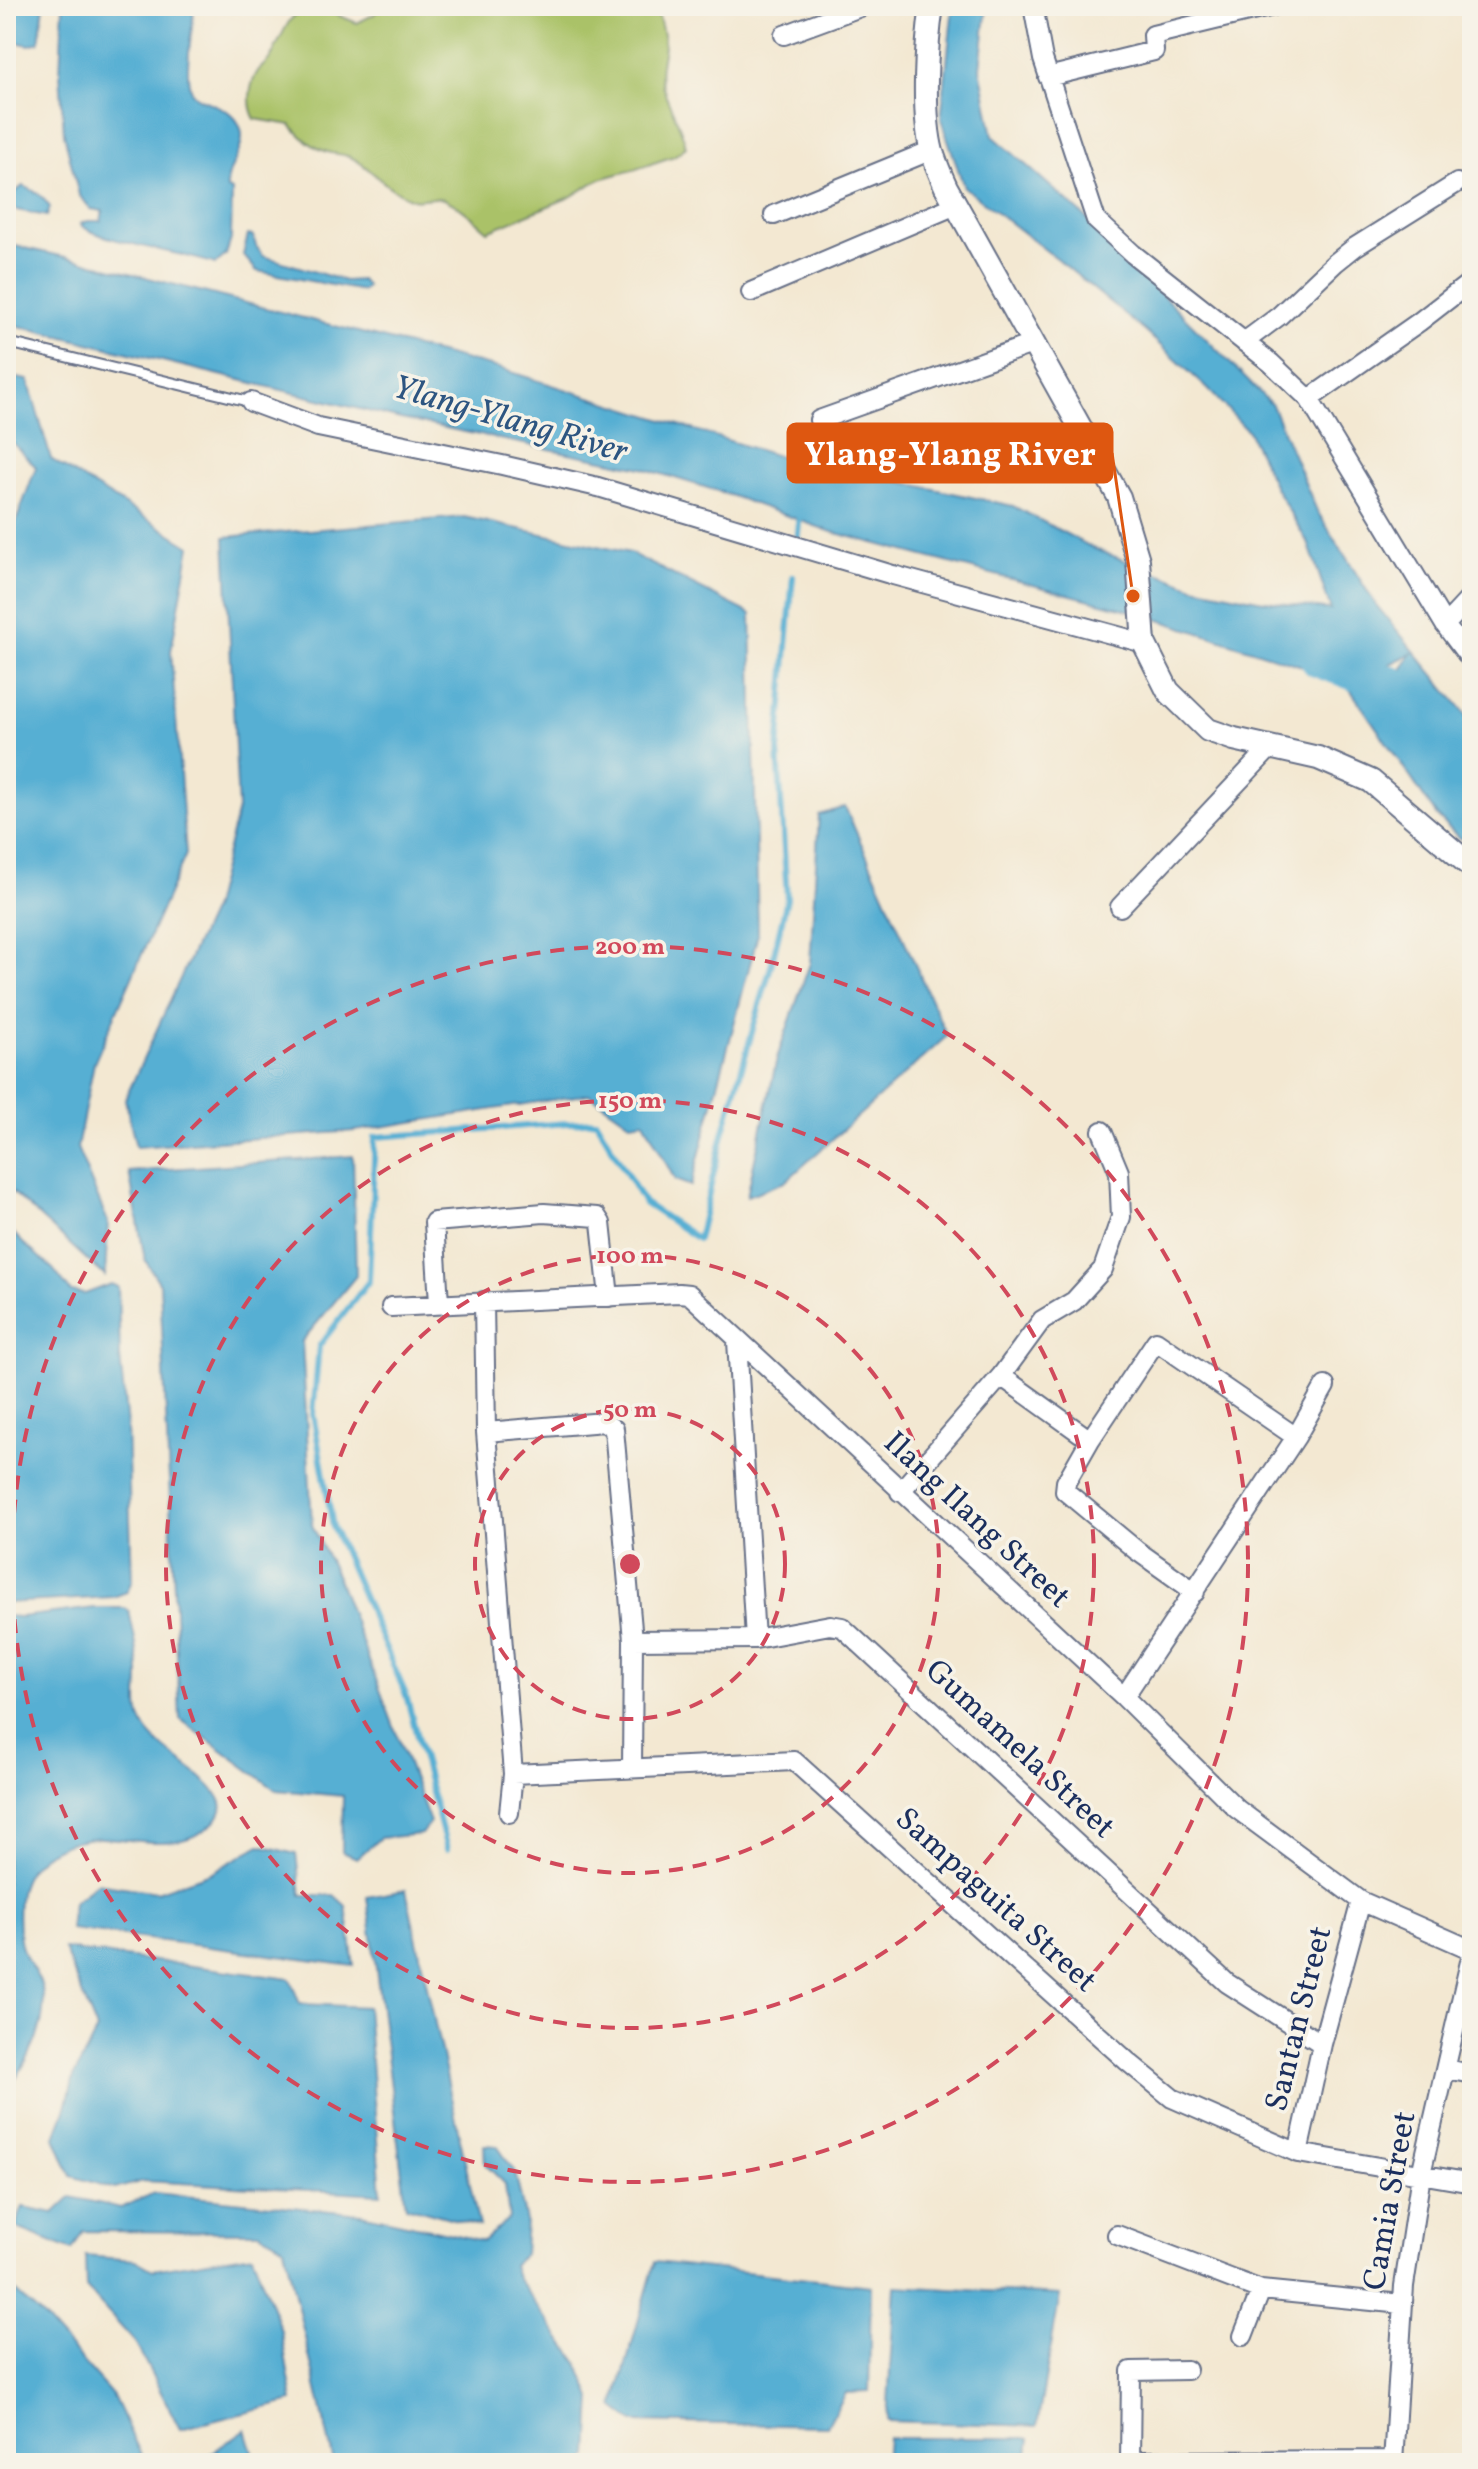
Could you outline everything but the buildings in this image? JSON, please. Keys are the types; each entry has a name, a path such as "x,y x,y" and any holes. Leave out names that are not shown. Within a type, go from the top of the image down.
{"street":[{"path":"784,35 863,6"},
{"path":"932,6 927,53 928,126 932,150 946,187 1119,497 1138,560 1143,634 1168,691 1208,730 1318,758 1371,781 1472,867"},
{"path":"1033,6 1048,77 1096,220 1133,254 1271,363 1309,399 1445,625 1472,661"},
{"path":"1048,77 1154,51 1153,35 1273,6"},
{"path":"774,215 932,150"},
{"path":"1244,342 1279,316 1355,247 1457,183"},
{"path":"751,292 956,205"},
{"path":"1309,399 1472,281"},
{"path":"819,420 1032,344"},
{"path":"251,402 318,427 598,487 893,575 1143,634"},
{"path":"1445,625 1472,596"},
{"path":"1120,907 1270,748"},
{"path":"900,1492 1001,1376 1042,1320 1074,1301 1103,1269 1121,1217 1119,1172 1102,1131"},
{"path":"439,1303 434,1222 544,1213 597,1217 601,1223 609,1297"},
{"name":"Ilang Ilang Street","path":"391,1307 689,1294 1124,1697 1237,1809 1361,1901 1472,1952"},
{"path":"484,1301 486,1432 513,1774 509,1813"},
{"path":"737,1341 755,1639"},
{"path":"1195,1592 1136,1550 1065,1491 1066,1482 1090,1440 1156,1341 1296,1437"},
{"path":"1001,1376 1090,1440"},
{"path":"1124,1697 1296,1437 1325,1386"},
{"path":"486,1432 604,1422 614,1429 633,1640 632,1768"},
{"name":"Gumamela Street","path":"633,1640 755,1639 830,1625 842,1627 1227,1983 1322,2044"},
{"name":"Sampaguita Street","path":"513,1774 794,1761 1172,2098 1298,2153 1472,2183"},
{"name":"Santan Street","path":"1298,2153 1322,2044 1361,1901"},
{"name":"Camia Street","path":"1393,2461 1402,2304 1421,2174 1472,1952"},
{"path":"1446,2069 1472,2074"},
{"path":"1117,2235 1261,2290 1402,2304"},
{"path":"1243,2336 1261,2290"},
{"path":"1187,2370 1131,2371 1130,2461 1393,2461"}],"lane":[{"path":"6,342 251,402"}],"green space":[{"path":"307,6 326,6 357,23 382,6 655,6 664,43 661,81 686,147 674,156 600,179 570,197 488,231 449,201 415,199 393,189 357,160 314,146 291,125 255,119 250,101 255,77 271,57 289,22"}],"water":[{"path":"6,6 44,6 39,42 29,45 6,40"},
{"path":"63,6 194,6 188,60 190,88 199,98 230,113 242,136 227,182 227,189 232,191 231,239 226,255 215,264 103,236 80,224 101,221 103,211 91,209 79,195 64,134 60,73"},
{"path":"953,6 987,6 980,68 993,136 1083,215 1272,405 1317,511 1376,605 1472,725 1472,842 1459,838 1437,816 1347,685 1305,667 1132,611 832,532 721,492 642,468 401,419 6,323 6,244 498,368 771,454 1013,506 1095,549 1194,587 1331,610 1309,545 1275,487 1248,431 1146,332 964,187 941,119","holes":["1412,653 1391,685 1349,684"]},
{"path":"23,186 47,203 50,207 47,216 6,208 6,191 14,193"},
{"path":"248,235 253,236 263,256 345,281 361,280 367,286 363,291 257,271 243,255"},
{"path":"6,376 28,380 51,459 190,546 171,651 186,854 94,1063 77,1148 108,1222 105,1276 6,1186 6,549 36,467 6,436"},
{"path":"464,517 630,553 751,614 758,934 691,1186 675,1180 644,1121 630,1123 589,1094 355,1131 136,1147 125,1099 213,907 238,809 225,537"},
{"path":"845,807 947,1036 785,1182 747,1196 777,1058 810,963 819,815"},
{"path":"353,1156 356,1276 302,1341 312,1525 338,1579 430,1822 421,1834 380,1838 357,1858 342,1852 343,1796 276,1790 180,1719 160,1284 145,1260 129,1172"},
{"path":"6,1225 53,1269 71,1292 85,1294 111,1284 118,1287 132,1580 127,1592 113,1597 6,1603"},
{"path":"125,1608 129,1611 138,1655 138,1708 142,1722 153,1738 215,1791 221,1809 215,1821 189,1838 160,1842 100,1838 77,1841 43,1857 27,1874 19,1899 20,1936 23,1951 42,1988 44,2003 34,2044 6,2095 6,1616"},
{"path":"260,1845 296,1854 301,1895 334,1895 346,1906 354,1966 70,1929 73,1902 97,1883 157,1892 211,1873"},
{"path":"406,1890 479,2226 406,2206 367,1897"},
{"path":"64,1949 290,1979 300,2004 367,2007 381,2194 143,2181 115,2189 71,2176 55,2137 74,2076 97,2030"},
{"path":"484,2145 497,2146 515,2172 526,2221 524,2253 513,2266 517,2278 578,2363 592,2398 589,2456 583,2463 334,2463 284,2247 259,2232 83,2231 72,2250 15,2227 23,2207 54,2213 71,2197 121,2208 154,2193 361,2214 484,2241 509,2218 505,2184 485,2164"},
{"path":"252,2254 281,2331 293,2401 180,2429 135,2342 86,2288 85,2256 135,2260 153,2270"},
{"path":"655,2262 871,2286 869,2392 846,2393 827,2426 634,2422 614,2407"},
{"path":"6,2283 43,2317 113,2396 145,2463 6,2463"},
{"path":"895,2286 1060,2295 1037,2426 887,2421"},
{"path":"246,2429 255,2459 293,2463 197,2463"},
{"path":"888,2438 1030,2438 1027,2463 886,2463"}],"waterway":[{"path":"797,542 800,514"},
{"path":"447,1849 406,1695 333,1527 313,1414 319,1346 369,1281 375,1137 596,1121 644,1203 698,1239 723,1134 787,899 778,750 793,576"},
{"name":"Ylang-Ylang River","path":"1319,659 1391,685 1472,785"}],"place":[{"name":"Ylang-Ylang River","path":"1133,596"}]}
